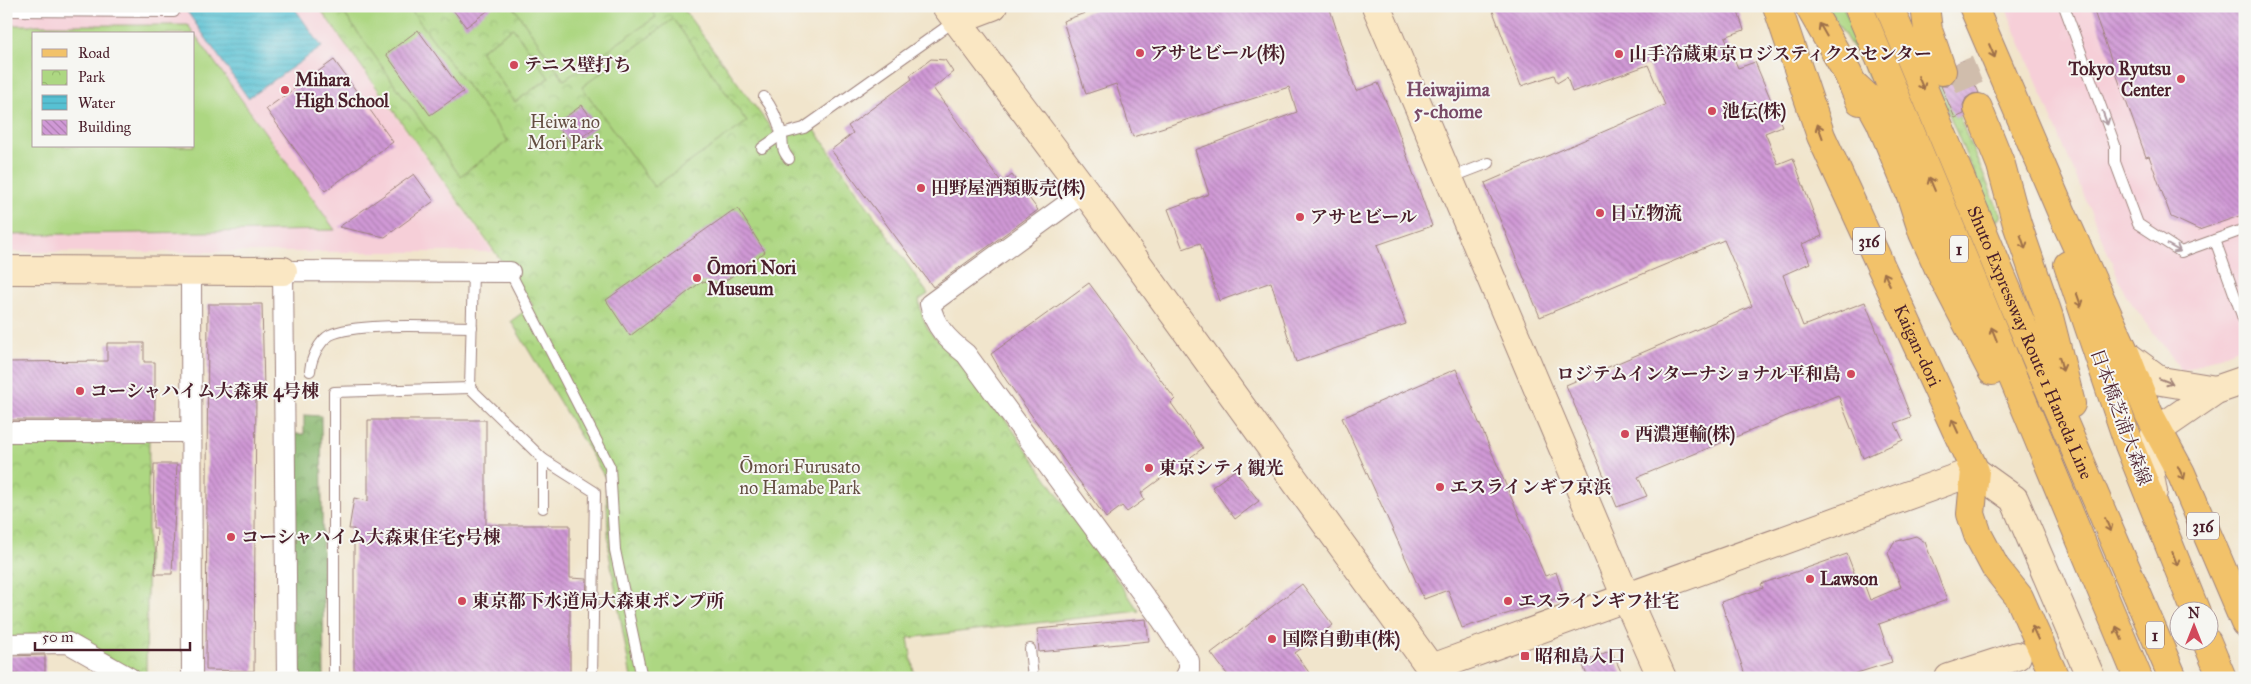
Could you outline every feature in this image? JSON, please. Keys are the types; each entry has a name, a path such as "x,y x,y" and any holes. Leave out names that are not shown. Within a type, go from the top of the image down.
{"main road":[{"name":"Kaigan-dori","path":"1777,6 1822,136 1975,470 1971,514 1978,534 1991,562 2019,597 2055,678"},
{"path":"1809,6 1853,84 1902,202 1923,233 1940,271 2058,493"},
{"name":"Shuto Expressway Route 1 Haneda Line","path":"1858,6 2058,493 2138,678"},
{"name":"Shuto Expressway Route 1 Haneda Line","path":"1889,6 2013,304 2090,480 2173,678"},
{"path":"1925,6 1928,30 1950,67 1934,6"},
{"name":"316","path":"1973,6 2064,218 2126,355 2149,414 2181,473 2245,623"},
{"path":"1970,111 1989,170 2008,195 2049,317 2090,480"},
{"name":"日本橋芝浦大森線","path":"2064,218 2067,263 2129,445 2192,602"}],"street":[{"path":"993,6 951,13 1086,191 1435,673 1626,597 1975,470 2014,499 2091,678"},
{"path":"1376,6 1662,678"},
{"path":"1086,191 930,304 932,317 947,338 966,354 1161,618 1189,661 1189,670 1185,678"},
{"path":"6,270 510,272"},
{"path":"191,270 192,678"},
{"path":"283,271 287,678"},
{"path":"2126,355 2161,381 2216,390"},
{"path":"2157,513 2147,459 2150,444 2158,430 2216,390 2245,380"},
{"path":"6,432 190,432"},
{"path":"6,644 68,643 130,678"},
{"path":"1949,678 2017,656"}],"lane":[{"path":"2064,6 2115,145 2115,162 2138,224 2181,252 2245,230"},
{"path":"6,11 174,12"},
{"path":"762,148 782,134 804,128 951,13"},
{"path":"764,96 769,103 782,134 782,149 789,159"},
{"path":"1449,178 1489,163"},
{"path":"2215,240 2245,324"},
{"path":"470,388 474,271"},
{"path":"510,272 610,468 615,550 642,678"},
{"path":"310,371 310,362 329,336 353,328 472,327"},
{"path":"334,678 334,392 470,388 544,458 596,492 592,678"},
{"path":"544,458 544,508"},
{"path":"1030,649 1033,678"}],"shaded area":[{"name":"Mihara High School","path":"6,6 317,6 493,252 6,252"},
{"path":"2005,6 2245,6 2245,346 2182,371 2125,294"}],"green space":[{"name":"Ōmori Furusato no Hamabe Park","path":"318,6 681,6 779,139 808,120 928,294 919,300 924,319 931,333 936,339 960,354 1139,611 908,638 915,678 631,678 609,553 606,479 511,321 533,305"},
{"path":"339,6 408,6 508,141 460,176"},
{"path":"513,6 649,6 656,17 564,80"},
{"path":"1827,6 1843,6 1942,243 1936,246 1864,67"},
{"path":"1904,6 1912,6 2001,216 1997,221 1993,220"},
{"path":"673,19 747,122 654,187 582,87"},
{"path":"6,25 188,25 193,32 32,32 32,148 195,148 195,35 335,230 6,235"},
{"name":"テニス壁打ち","path":"513,28 549,78 515,102 480,51"},
{"path":"304,415 321,416 324,678 290,678 288,434 304,434"},
{"path":"149,438 146,678 66,636 6,641 6,439"}],"water":[{"path":"191,6 293,6 322,47 248,98 186,10"}],"building":[{"path":"450,6 494,6 466,27"},
{"path":"1104,6 1329,6 1356,91 1378,83 1396,125 1432,226 1377,245 1406,324 1296,362 1271,282 1219,301 1200,243 1183,249 1168,209 1209,194 1195,150 1297,112 1289,87 1133,137 1116,84 1086,94 1063,21"},
{"path":"1491,6 1736,6 1744,30 1725,37 1738,68 1755,62 1782,126 1765,133 1778,164 1793,158 1822,236 1802,244 1810,263 1783,275 1803,326 1865,302 1911,417 1895,423 1903,440 1863,458 1838,395 1638,477 1647,496 1617,507 1566,385 1752,306 1724,240 1540,317 1485,183 1665,105 1648,65 1572,92 1567,77 1557,83 1554,75 1521,86"},
{"name":"Tokyo Ryutsu Center","path":"2092,6 2245,6 2245,214 2199,230 2171,217 2149,156 2146,157"},
{"path":"418,30 463,92 430,115 386,54"},
{"name":"田野屋酒類販売(株)","path":"931,59 945,60 953,72 933,88 1002,183 1012,175 1038,210 933,287 831,150 853,133 848,126 912,79 910,75"},
{"path":"334,60 393,142 325,191 266,109"},
{"path":"1964,60 1979,93 1972,94 1966,98 1963,105 1964,114 1955,118 1941,86 1947,86 1953,82 1957,74 1956,64"},
{"path":"582,105 597,126 571,145 556,124"},
{"path":"414,174 434,201 385,237 339,227"},
{"path":"738,209 765,252 721,284 701,282 630,336 606,300 732,211"},
{"path":"1089,283 1175,399 1171,403 1203,448 1188,459 1192,465 1175,476 1171,471 1141,493 1144,500 1127,512 1122,506 1106,518 1006,380 991,354"},
{"name":"コーシャハイム大森東住宅5号棟","path":"208,304 262,304 264,389 256,389 254,671 206,670"},
{"name":"コーシャハイム大森東 4号棟","path":"107,343 144,343 144,362 155,362 155,420 6,420 6,362 107,361"},
{"name":"エスラインギフ京浜","path":"1456,369 1545,576 1556,572 1564,596 1462,628 1448,590 1424,599 1342,418"},
{"name":"東京都下水道局大森東ポンプ所","path":"368,420 486,420 486,525 570,525 570,578 587,579 586,597 570,595 570,678 354,678 354,529 349,529 354,498 368,501"},
{"path":"154,464 177,464 172,574 155,574 157,528 153,528"},
{"path":"1235,470 1259,501 1235,519 1212,487"},
{"path":"1916,536 1925,542 1947,600 1879,624 1892,662 1841,678 1746,678 1721,602 1763,588 1761,584 1847,554 1857,580 1862,578 1870,600 1901,587 1888,553 1894,542"},
{"name":"国際自動車(株)","path":"1302,584 1333,625 1295,653 1313,678 1230,678 1211,653"},
{"path":"1146,619 1149,641 1039,652 1037,629"},
{"path":"1611,650 1624,678 1588,678 1582,663"},
{"path":"45,655 45,674 6,674 6,656"}],"tunnel":[{"path":"1959,62 1978,108"}],"place":[{"name":"アサヒビール(株)","path":"1140,53"},
{"name":"山手冷蔵東京ロジスティクスセンター","path":"1619,54"},
{"name":"テニス壁打ち","path":"514,65"},
{"name":"Tokyo Ryutsu Center","path":"2181,79"},
{"name":"Mihara High School","path":"285,90"},
{"name":"池伝(株)","path":"1712,111"},
{"name":"田野屋酒類販売(株)","path":"921,188"},
{"name":"日立物流","path":"1600,213"},
{"name":"アサヒビール","path":"1300,217"},
{"name":"Ōmori Nori Museum","path":"697,278"},
{"name":"ロジテムインターナショナル平和島","path":"1851,374"},
{"name":"コーシャハイム大森東 4号棟","path":"80,391"},
{"name":"西濃運輸(株)","path":"1625,434"},
{"name":"東京シティ観光","path":"1149,468"},
{"name":"エスラインギフ京浜","path":"1440,487"},
{"name":"コーシャハイム大森東住宅5号棟","path":"231,537"},
{"name":"Lawson","path":"1810,579"},
{"name":"東京都下水道局大森東ポンプ所","path":"462,601"},
{"name":"エスラインギフ社宅","path":"1508,601"},
{"name":"国際自動車(株)","path":"1272,639"},
{"name":"昭和島入口","path":"1525,656"}],"district":[{"name":"Heiwajima 5-chome","path":"1448,100"}],"park label":[{"name":"Heiwa no Mori Park","path":"565,132"}]}
